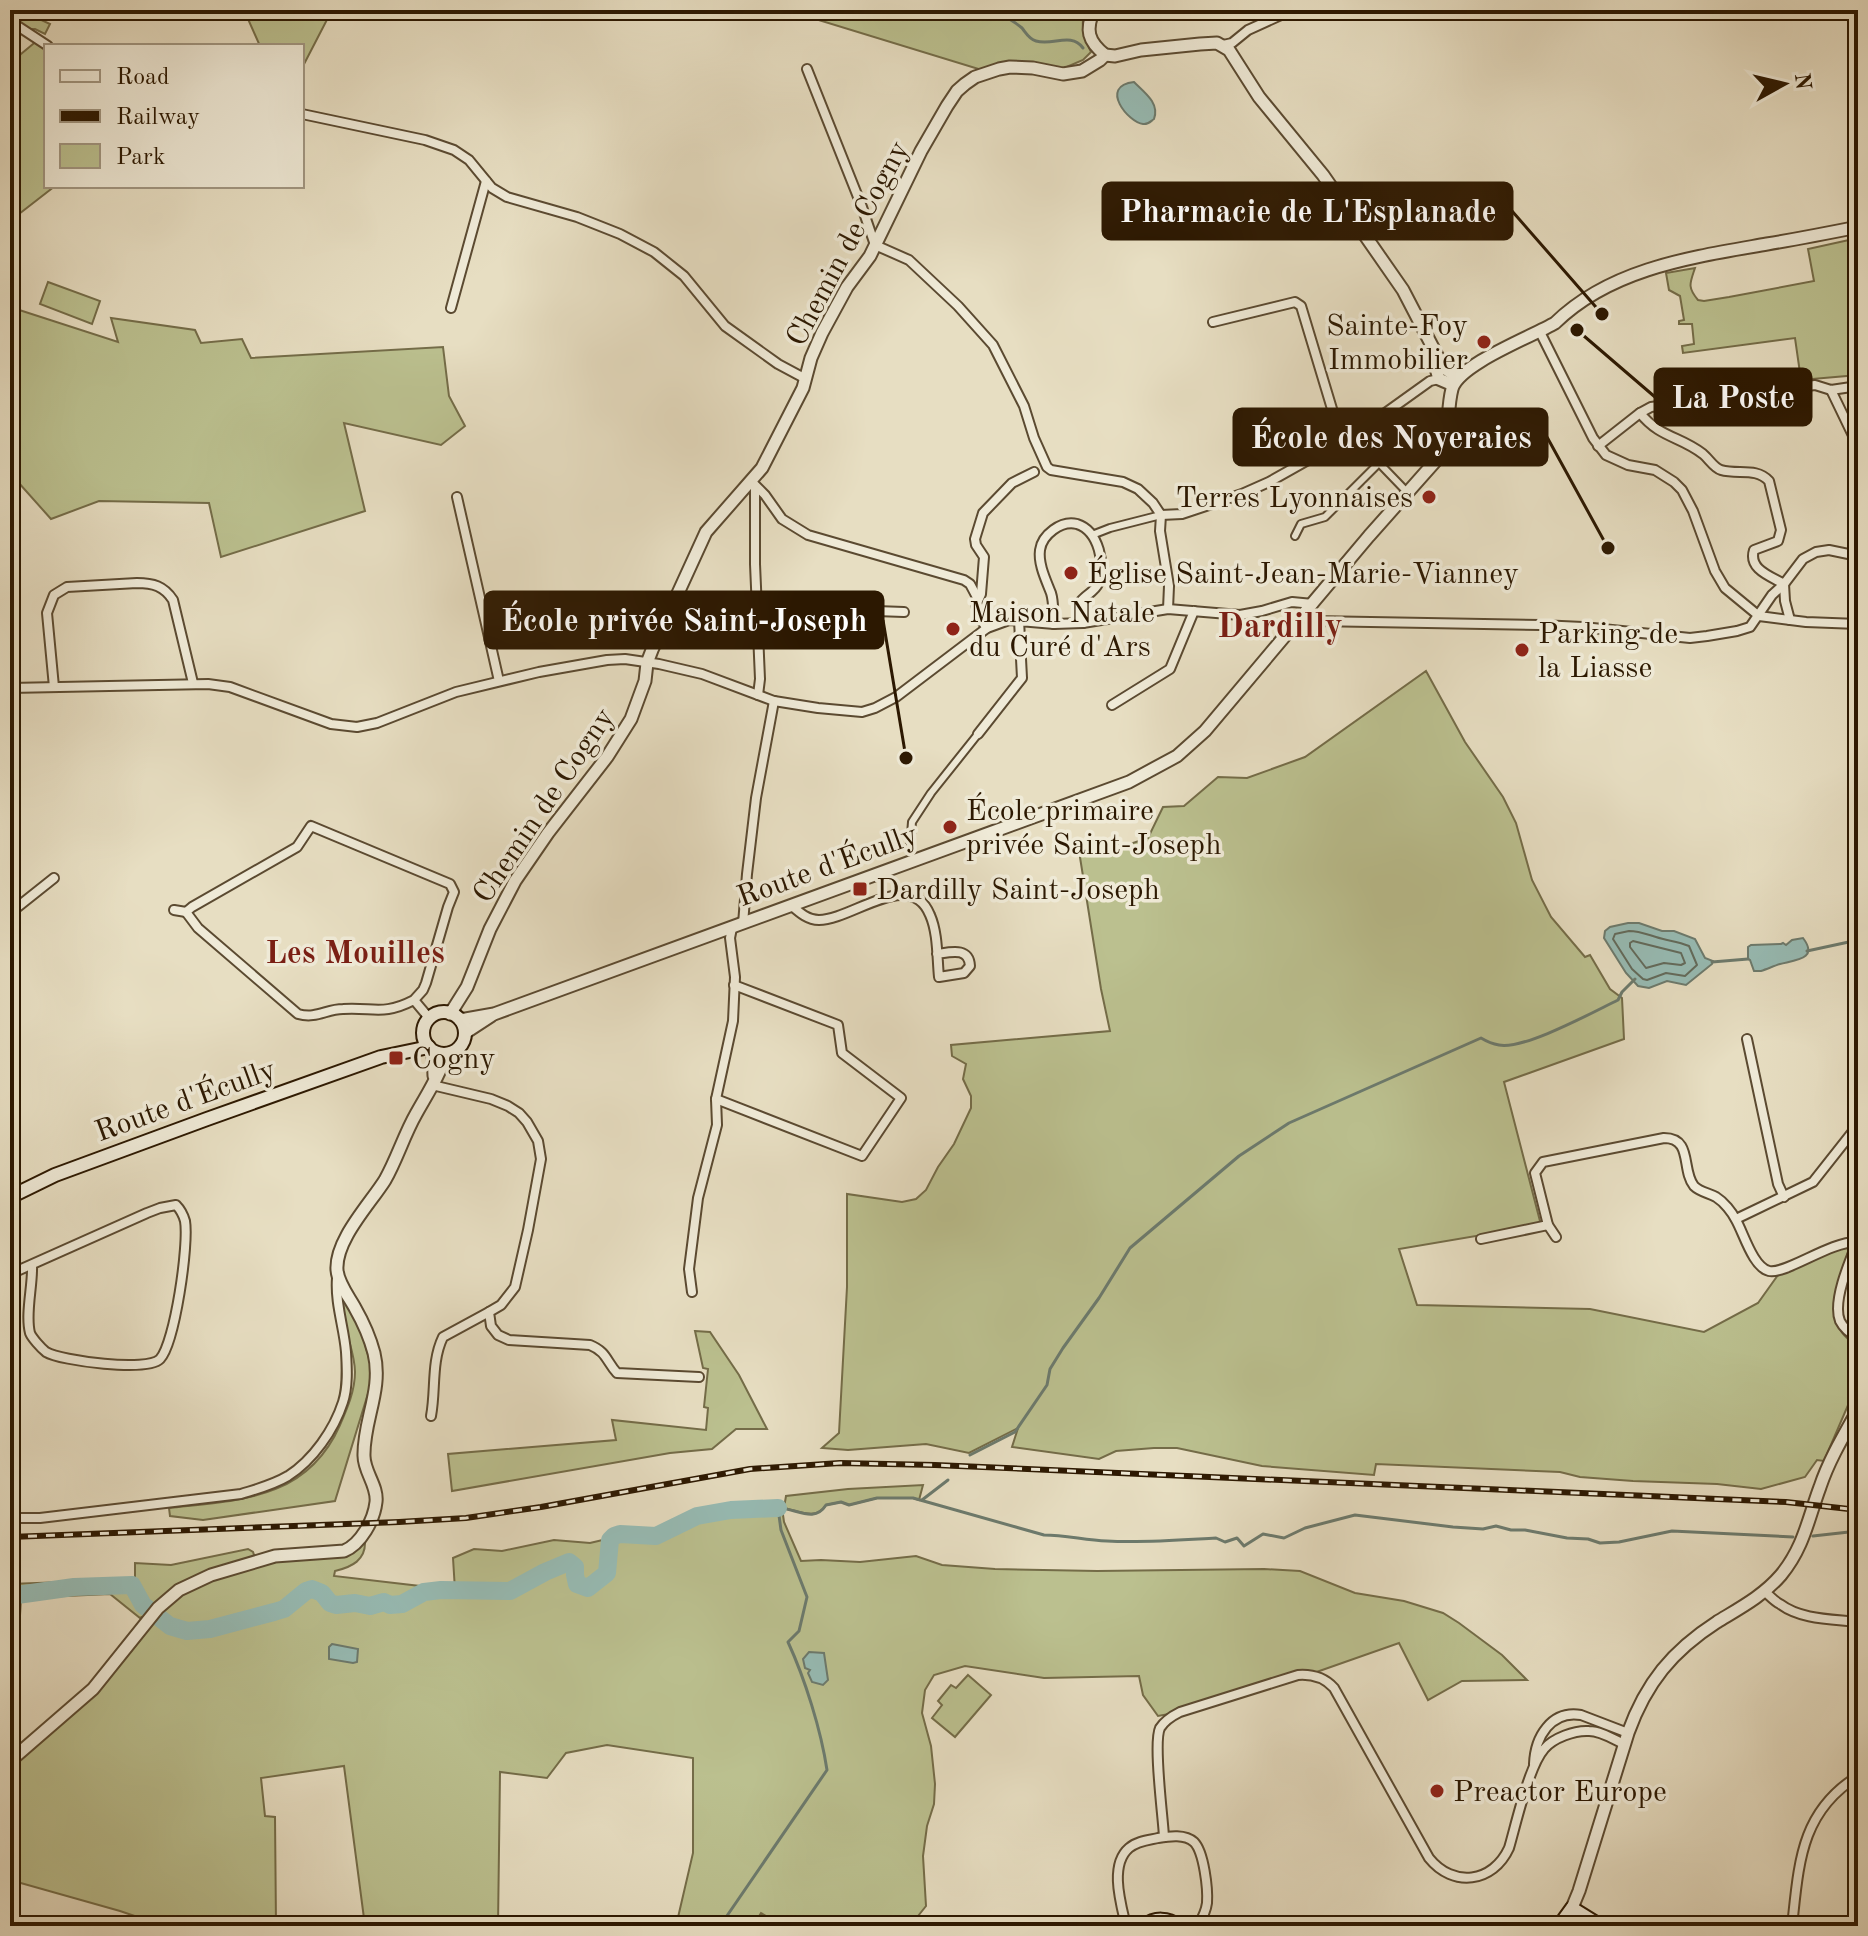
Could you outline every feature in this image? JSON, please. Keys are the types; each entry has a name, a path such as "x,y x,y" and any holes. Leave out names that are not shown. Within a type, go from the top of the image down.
{"main road":[{"path":"442,1013 458,1022 463,1041 458,1049 436,1050 424,1032 430,1019 442,1013"},
{"name":"Route d'Écully","path":"10,1197 55,1175 381,1057 424,1032"},
{"name":"Route d'Écully","path":"381,1057 436,1050"},
{"path":"1559,1926 1572,1908 1601,1926"},
{"path":"1144,1926 1166,1919 1179,1926"}],"street":[{"path":"1094,10 1089,23 1090,34 1094,45 1105,55"},
{"path":"1223,45 1292,10"},
{"path":"10,21 45,44"},
{"name":"Chemin de Cogny","path":"458,1022 467,987 490,929 515,881 626,727 638,703 647,663 663,622 706,532 753,483 762,468 791,413 822,333 847,287 870,256 921,151 947,106 965,84 987,72 1010,67 1063,74 1082,71 1105,55 1200,44 1223,45"},
{"path":"1223,45 1235,58 1259,97 1323,175 1403,290 1443,367 1456,382"},
{"path":"807,69 875,245 909,260 958,306 993,345 1024,406 1047,467 1123,482 1138,489 1153,503 1161,515 1160,531 1169,586 1168,609"},
{"path":"304,114 425,140 454,150 469,160 486,181 507,197 577,217 620,234 654,252 684,276 725,326 778,364 806,379"},
{"path":"451,308 486,181"},
{"path":"1858,227 1681,260 1626,277 1566,312 1540,332 1467,369 1456,382 1445,446 1440,456 1303,616 1314,621 1583,627 1690,638 1750,627 1803,559 1816,552 1825,550 1858,556"},
{"path":"1213,322 1295,302 1301,306 1342,442"},
{"path":"1421,323 1439,379"},
{"path":"1540,332 1598,446 1606,455 1619,462 1655,470 1682,490 1725,588 1759,616 1858,624"},
{"path":"1092,535 1161,515 1182,514 1242,494 1372,424 1430,381 1456,382"},
{"path":"1598,446 1651,407 1815,385 1831,390 1858,386"},
{"path":"1831,390 1858,446"},
{"path":"1640,413 1656,430 1695,448 1719,469 1747,471 1766,477 1781,530 1775,543 1754,550 1752,562 1784,584"},
{"path":"1295,536 1301,524 1325,517 1334,510 1379,463 1405,490"},
{"path":"987,628 976,605 981,594 984,557 975,539 983,513 1012,483 1034,472"},
{"path":"753,483 782,519 808,535 964,580 970,584 978,599"},
{"path":"753,483 758,695"},
{"path":"457,497 499,681"},
{"path":"1054,624 1052,595 1042,565 1042,541 1053,530 1075,523 1092,535 1099,552 1097,587 1081,601 1083,623"},
{"path":"54,687 47,613 54,595 67,587 137,583 162,588 173,600 193,683"},
{"path":"1784,584 1790,620"},
{"path":"10,688 193,683 230,687 331,724 357,727 377,723 456,692 499,681 625,659 702,674 774,701 851,713 875,708 896,697 987,628 1009,620 1083,623 1168,609 1251,614 1292,602 1313,604"},
{"path":"756,605 774,603 840,612 904,612"},
{"path":"1112,705 1170,669 1194,611"},
{"name":"Route d'Écully","path":"458,1022 494,1014 1157,772 1205,731 1303,616"},
{"path":"910,847 912,822 931,793 1022,678 1019,620"},
{"path":"692,1292 689,1269 698,1198 717,1125 716,1099 733,1021 730,938 738,926 756,798 774,701"},
{"path":"174,910 186,912 198,928 298,1014 318,1015 340,1008 385,1011 414,1000 423,990 454,892 450,884 311,826 297,847 186,912"},
{"path":"10,913 54,878"},
{"path":"792,906 808,918 819,920 836,917 887,897 902,894 914,896 920,899 932,918 937,954"},
{"path":"716,1099 862,1156 901,1098 842,1053 838,1025 734,985"},
{"path":"414,1000 430,1019"},
{"path":"1747,1039 1778,1184 1784,1197"},
{"path":"10,1518 53,1517 241,1494 270,1485 310,1458 329,1431 344,1401 346,1351 336,1295 337,1261 346,1237 384,1182 433,1083 436,1050"},
{"path":"431,1416 435,1364 443,1337 501,1305 515,1287 541,1159 538,1141 519,1113 491,1099 433,1083"},
{"path":"1736,1219 1813,1182 1858,1125"},
{"path":"1556,1237 1548,1225 1535,1173 1543,1162 1672,1138 1683,1149 1694,1185 1718,1198 1736,1219 1754,1259 1770,1272 1826,1249 1858,1241 1839,1302 1841,1324 1858,1338"},
{"path":"10,1272 147,1213 176,1205 185,1221 186,1248 174,1323 161,1359 152,1365 123,1365 77,1361 43,1351 31,1334 32,1265"},
{"path":"1481,1239 1548,1225"},
{"path":"10,1761 93,1689 158,1608 179,1590 211,1575 281,1555 344,1551 356,1544 363,1534 376,1502 364,1458 375,1394 375,1360 362,1322 337,1274"},
{"path":"489,1312 491,1326 498,1335 509,1340 590,1345 606,1355 617,1373 699,1377"},
{"path":"1572,1908 1626,1738 1647,1689 1691,1640 1741,1608 1780,1576 1801,1544 1829,1465 1858,1410"},
{"path":"1764,1591 1791,1611 1858,1622"},
{"path":"1164,1837 1157,1741 1163,1724 1180,1712 1298,1675 1321,1678 1334,1688 1429,1858 1440,1870 1461,1878 1478,1877 1492,1870 1503,1859 1534,1769 1546,1747 1581,1731 1626,1738"},
{"path":"1534,1769 1534,1754 1543,1732 1560,1716 1581,1715 1626,1738"},
{"path":"1792,1926 1800,1862 1810,1828 1826,1803 1858,1776"},
{"path":"1126,1926 1118,1881 1123,1854 1131,1845 1180,1836 1193,1841 1201,1852 1207,1905 1201,1922"}],"green space":[{"path":"10,10 20,10 50,24 45,34 35,29 10,29"},
{"path":"244,10 332,10 304,64 304,44 259,44"},
{"path":"811,10 1085,10 1084,31 1091,52 1083,60 1062,69 985,71 812,18"},
{"path":"39,39 44,44 44,188 52,188 10,221 10,68"},
{"path":"1858,238 1858,375 1801,380 1795,338 1683,353 1682,346 1694,344 1692,324 1679,324 1684,320 1680,296 1669,290 1666,273 1695,268 1690,285 1698,300 1729,297 1814,281 1808,249"},
{"path":"48,282 100,301 92,324 40,304"},
{"path":"10,307 118,342 111,318 195,330 201,343 242,339 251,358 443,347 449,396 465,426 441,445 344,423 365,511 221,557 209,503 99,501 51,519 10,473"},
{"path":"1426,671 1465,742 1503,797 1516,823 1532,880 1551,917 1585,957 1590,955 1610,989 1622,998 1624,1039 1504,1082 1541,1225 1399,1249 1417,1305 1590,1309 1704,1332 1758,1303 1778,1275 1850,1245 1837,1293 1836,1318 1847,1338 1858,1344 1858,1382 1824,1461 1817,1460 1805,1477 1761,1489 1580,1477 1560,1472 1376,1464 1374,1475 1262,1466 1177,1448 1116,1451 1099,1459 1012,1447 1018,1428 969,1453 926,1444 848,1450 822,1448 839,1433 847,1287 847,1194 902,1202 916,1199 926,1190 954,1144 971,1108 971,1096 963,1079 966,1064 952,1056 951,1045 1110,1031 1079,851 1148,838 1163,807 1184,806 1218,777 1247,778 1305,757"},
{"path":"340,1294 351,1308 371,1366 370,1387 335,1501 203,1520 170,1516 169,1508 269,1492 309,1468 326,1450 345,1413 355,1379"},
{"path":"695,1331 710,1332 739,1375 767,1429 736,1429 712,1449 670,1453 452,1491 448,1454 616,1440 612,1420 706,1430 708,1408 704,1407 708,1369 703,1368"},
{"path":"923,1485 919,1500 877,1498 849,1505 841,1502 826,1505 812,1514 784,1508 786,1496"},
{"path":"782,1508 784,1522 801,1561 860,1562 916,1556 942,1565 995,1569 1300,1571 1355,1593 1404,1601 1443,1613 1502,1655 1527,1680 1462,1681 1428,1700 1399,1643 1308,1675 1158,1716 1143,1695 1139,1676 1044,1678 965,1666 934,1675 925,1690 922,1713 931,1746 935,1784 923,1856 926,1906 910,1926 783,1926 761,1913 753,1926 676,1926 693,1853 693,1758 607,1745 566,1753 547,1778 500,1772 498,1926 365,1926 344,1766 261,1778 265,1816 275,1817 276,1926 164,1926 10,1880 10,1762 158,1618 152,1612 140,1618 110,1594 21,1598 15,1703 10,1704 10,1584 120,1580 135,1585 135,1563 171,1565 248,1549 253,1552 256,1561 336,1552 360,1539 365,1541 365,1548 360,1558 352,1565 335,1571 334,1576 455,1590 453,1558 474,1549 502,1551 554,1540 590,1543 620,1534 656,1536 697,1516 731,1510"},
{"path":"968,1675 991,1695 955,1737 932,1718 942,1705 938,1701 951,1685 956,1688"}],"water":[{"path":"1134,82 1155,108 1154,119 1146,124 1131,118 1117,97 1123,85"},
{"path":"1628,923 1674,931 1695,939 1705,958 1713,961 1712,964 1686,985 1667,981 1649,988 1638,986 1604,938 1605,931 1610,927"},
{"path":"1803,938 1808,950 1804,957 1754,971 1748,959 1748,947 1786,945"},
{"path":"332,1644 358,1649 357,1662 329,1659"},
{"path":"809,1652 824,1653 828,1680 823,1685 812,1682 808,1673 810,1670 805,1668 803,1659"}],"waterway":[{"path":"995,10 1019,25 1034,40 1067,40 1083,48"},
{"path":"1807,951 1858,940"},
{"path":"1712,962 1748,959"},
{"path":"970,1455 1015,1432 1047,1385 1050,1369 1063,1348 1130,1248 1239,1156 1289,1123 1481,1038 1497,1045 1510,1045 1558,1029 1618,1000 1635,979"},
{"path":"922,1500 948,1480"},
{"path":"720,1926 827,1770 812,1705 788,1642 799,1631 807,1597 781,1530 778,1508 810,1514 821,1511 826,1505 841,1502 849,1505 877,1498 913,1498 1044,1535 1121,1542 1216,1538 1225,1542 1237,1538 1244,1546 1263,1534 1284,1538 1305,1528 1355,1515 1453,1527 1483,1529 1496,1526 1600,1543 1672,1531 1793,1537"},
{"path":"10,1596 74,1587 132,1585 143,1605 170,1626 187,1631 210,1629 284,1609 312,1589 336,1605 402,1604 424,1592 510,1591 569,1562 575,1567 577,1584 588,1588 607,1573 610,1540 614,1536 656,1536 697,1516 731,1510 778,1508"},
{"path":"1813,1536 1858,1531"}],"railway":[{"path":"10,1537 466,1518 750,1469 840,1463 1786,1502 1858,1510"}],"place":[{"name":"Pharmacie de L'Esplanade","path":"1602,314"},
{"name":"La Poste","path":"1577,330"},
{"name":"Sainte-Foy Immobilier","path":"1484,342"},
{"name":"Terres Lyonnaises","path":"1429,497"},
{"name":"École des Noyeraies","path":"1608,548"},
{"name":"Église Saint-Jean-Marie-Vianney","path":"1071,573"},
{"name":"Maison Natale du Curé d'Ars","path":"953,629"},
{"name":"Parking de la Liasse","path":"1522,650"},
{"name":"École privée Saint-Joseph","path":"906,758"},
{"name":"École primaire privée Saint-Joseph","path":"950,827"},
{"name":"Dardilly Saint-Joseph","path":"860,889"},
{"name":"Cogny","path":"396,1058"},
{"name":"Preactor Europe","path":"1437,1791"}],"district":[{"name":"Dardilly","path":"1280,625"},
{"name":"Les Mouilles","path":"355,952"}]}
